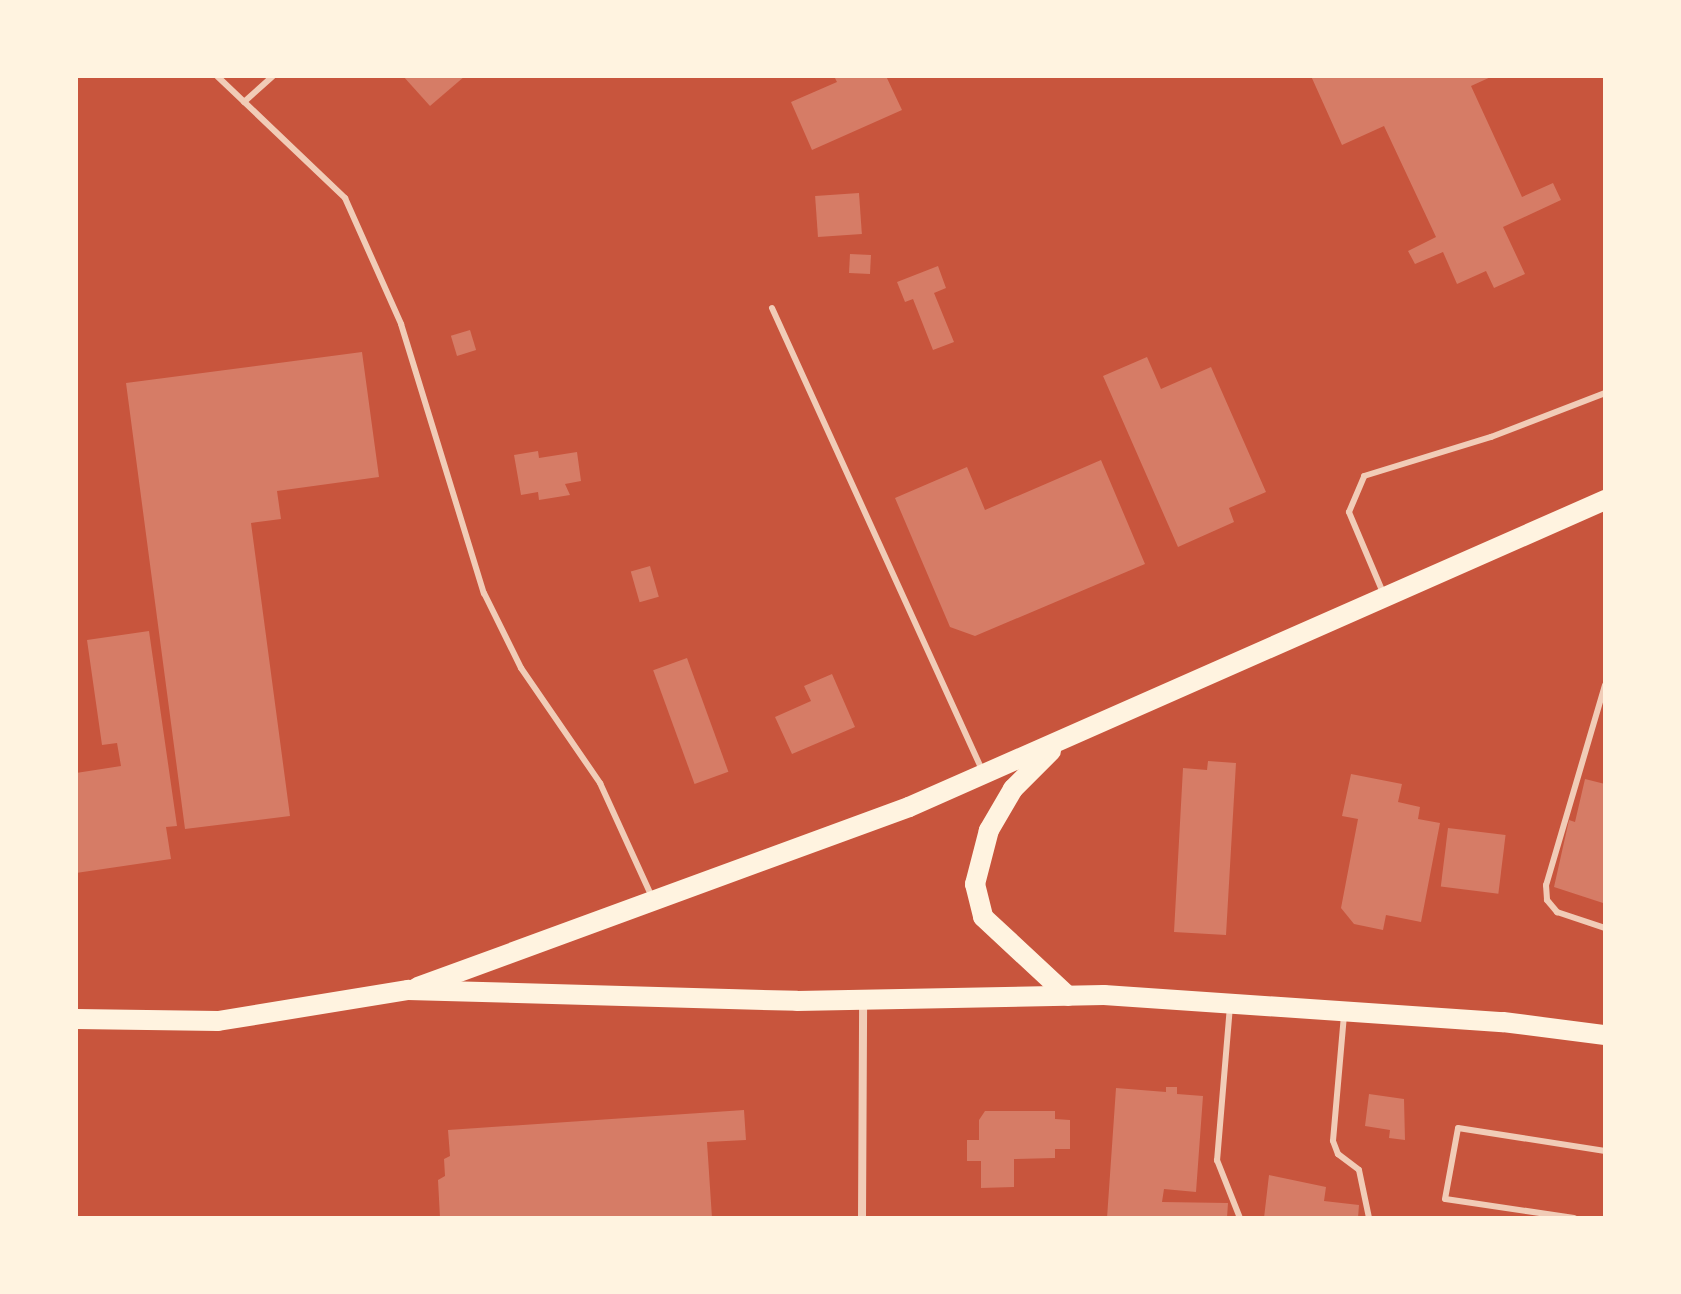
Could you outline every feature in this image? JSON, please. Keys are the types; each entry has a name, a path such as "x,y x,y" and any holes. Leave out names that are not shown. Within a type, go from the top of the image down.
{"main road":[{"path":"408,990 984,776 1605,500"},
{"path":"1059,744 1013,789 989,830 975,884 983,917 1068,996"},
{"path":"76,1019 218,1021 408,990 863,1001 1068,996 1344,1011 1605,1035"}],"street":[{"path":"862,1218 863,1001"}],"lane":[{"path":"217,76 345,198 401,324 484,593 521,668 600,783 653,901"},
{"path":"244,102 273,76"},
{"path":"772,308 984,776"},
{"path":"1386,599 1349,512 1364,476 1491,437 1605,393"},
{"path":"1605,685 1546,885 1547,900 1557,912 1605,928"},
{"path":"1230,1003 1217,1160 1240,1218"},
{"path":"1344,1011 1333,1141 1338,1154 1359,1170 1369,1218"},
{"path":"1574,1218 1445,1199 1458,1128 1605,1151"}],"building":[{"path":"403,76 465,76 430,106"},
{"path":"834,76 886,76 902,110 812,150 791,102 837,82"},
{"path":"1311,76 1493,76 1471,86 1522,197 1553,183 1561,200 1503,227 1525,274 1494,288 1486,271 1457,284 1443,252 1415,264 1408,251 1436,237 1384,126 1342,145"},
{"path":"859,193 862,234 818,237 815,196"},
{"path":"850,254 871,255 870,274 849,273"},
{"path":"938,266 946,288 934,293 954,342 933,350 913,299 905,302 897,282"},
{"path":"470,330 476,350 457,356 451,336"},
{"path":"362,352 379,477 277,491 281,519 251,523 290,816 185,829 126,383"},
{"path":"1147,357 1161,389 1211,367 1266,492 1229,508 1234,522 1178,547 1103,376"},
{"path":"538,451 539,458 577,452 581,481 565,484 570,495 539,500 538,492 521,495 514,455"},
{"path":"1101,460 1145,564 975,636 950,627 895,498 967,467 985,510"},
{"path":"650,566 659,597 640,602 631,572"},
{"path":"149,631 177,826 166,827 171,859 76,873 76,773 121,766 117,743 102,745 87,640"},
{"path":"687,658 728,772 695,784 653,670"},
{"path":"832,674 855,727 792,754 775,717 811,701 804,686"},
{"path":"1208,761 1236,763 1226,935 1174,932 1183,768 1207,770"},
{"path":"1351,774 1402,784 1398,802 1420,807 1418,819 1440,823 1421,922 1386,915 1383,930 1354,924 1341,908 1358,819 1342,816"},
{"path":"1585,779 1605,784 1603,903 1554,887 1569,820 1575,822"},
{"path":"1448,828 1506,835 1498,894 1441,887"},
{"path":"1166,1087 1177,1087 1177,1094 1203,1096 1196,1192 1164,1189 1162,1202 1228,1203 1227,1218 1107,1218 1116,1088 1166,1092"},
{"path":"1369,1094 1404,1099 1405,1140 1389,1138 1390,1130 1365,1126"},
{"path":"744,1110 746,1140 707,1142 712,1218 440,1218 438,1180 445,1176 444,1159 450,1156 448,1130"},
{"path":"985,1111 1055,1111 1055,1119 1070,1120 1070,1149 1055,1149 1055,1158 1014,1159 1014,1187 981,1188 981,1161 967,1161 967,1140 979,1140 979,1120"},
{"path":"1269,1175 1326,1187 1324,1201 1359,1205 1358,1218 1264,1218"}]}
